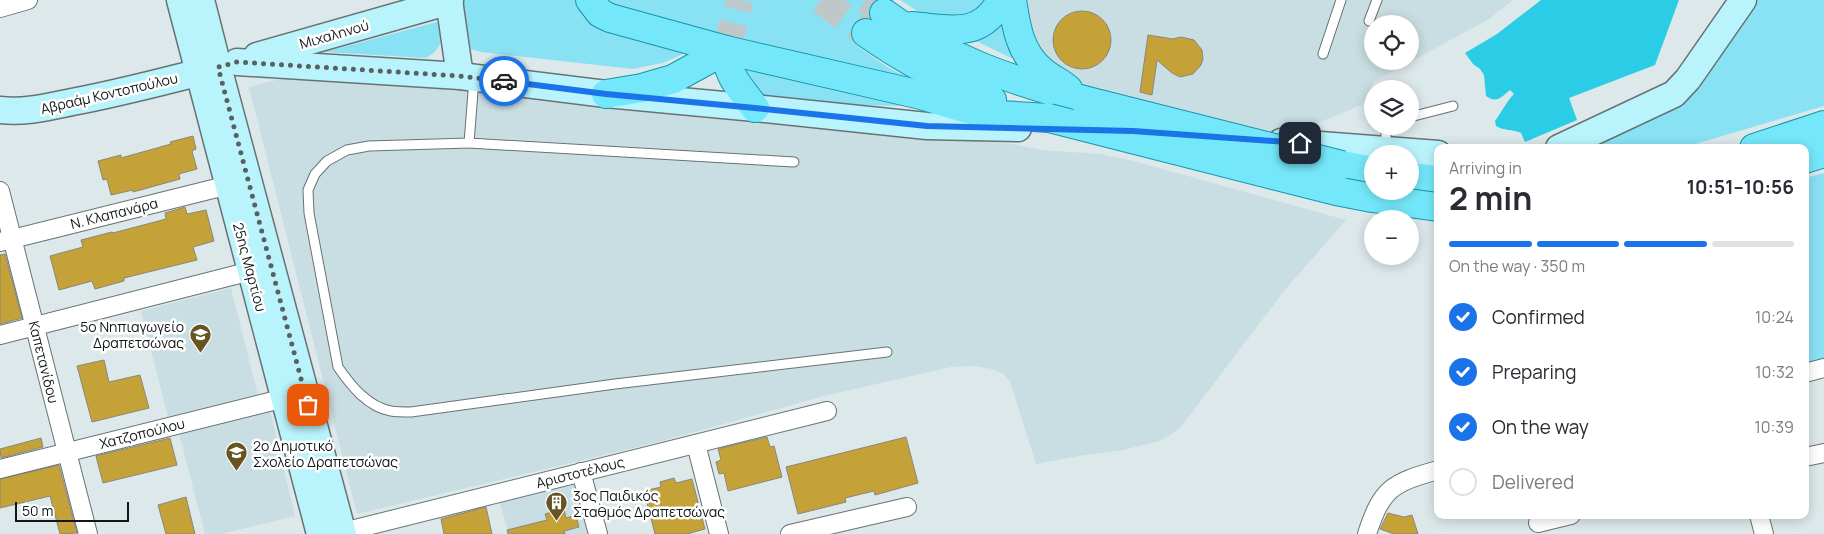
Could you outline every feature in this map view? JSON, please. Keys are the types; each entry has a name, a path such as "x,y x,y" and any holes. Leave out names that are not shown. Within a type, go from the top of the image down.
{"main road":[{"path":"590,0 600,13 610,18 726,50 928,85 984,114 1049,118 1336,191 1434,206"},
{"path":"1000,0 985,21 974,27 960,30 892,19 947,52 1020,83 1342,165 1364,156"},
{"path":"1012,0 1017,33 1031,60 1043,72 1084,100"},
{"path":"866,33 900,56 928,85"},
{"path":"606,94 642,88 673,79 726,50"},
{"path":"726,50 727,68 755,108"},
{"path":"1766,144 1824,125"},
{"path":"1809,158 1824,153"},
{"path":"1419,177 1434,179"}],"street":[{"path":"0,8 28,0"},
{"name":"25ης Μαρτίου","path":"180,0 218,67 229,184 285,398 335,533"},
{"name":"25ης Μαρτίου","path":"201,0 335,533"},
{"path":"1568,144 1674,94 1688,79 1743,0"},
{"path":"450,1 467,77"},
{"name":"Μιχαληνού","path":"218,67 450,1"},
{"name":"Αβραάμ Κοντοπούλου","path":"0,110 12,112 40,109 104,97 218,67 467,77 606,94 927,126 1133,131 1364,148"},
{"name":"Αβραάμ Κοντοπούλου","path":"1419,152 1434,154"},
{"name":"Ν. Κλαπανάρα","path":"6,241 229,184"},
{"name":"Καπετανίδου","path":"0,191 6,241 35,326 88,534"},
{"path":"0,335 252,271"},
{"path":"1809,372 1824,368"},
{"name":"Χατζοπούλου","path":"0,469 285,398"},
{"name":"Αριστοτέλους","path":"335,533 827,411"},
{"path":"696,444 719,534"},
{"path":"1809,457 1824,453"},
{"path":"1367,534 1374,513 1382,498 1392,487 1409,478 1434,471"},
{"path":"581,472 598,534"},
{"path":"790,534 907,507"},
{"path":"1539,524 1557,519"},
{"path":"1760,519 1764,534"}],"lane":[{"path":"1324,54 1341,0"},
{"path":"1372,15 1377,0"},
{"path":"467,77 469,143"},
{"path":"1419,114 1453,106"},
{"path":"794,162 469,143 369,146 348,150 327,160 315,174 308,190 309,213 338,367 352,387 371,402 390,411 411,412 615,384 887,352"}],"shaded area":[{"path":"463,0 583,0 690,51 663,63 633,69 481,52 471,49"},
{"path":"595,0 894,0 856,45 889,68 923,86 627,18"},
{"path":"900,0 989,0 974,18 933,21"},
{"path":"1023,0 1513,0 1489,19 1419,57 1419,15 1364,15 1364,70 1395,70 1377,80 1364,80 1364,104 1301,130 1281,133 1262,132 1081,84 1057,73 1031,46"},
{"path":"1541,0 1679,0 1655,65 1569,98 1577,120 1525,142 1521,133 1496,126 1495,121 1514,94 1510,90 1496,99 1486,96 1484,75 1465,53 1497,34"},
{"path":"1758,0 1824,0 1824,106 1695,144 1594,144 1741,26"},
{"path":"1005,17 1029,64 1009,57 962,34"},
{"path":"440,21 441,38 439,46 426,58 325,52"},
{"path":"738,64 916,106 842,105 754,94"},
{"path":"284,78 473,91 887,130 1012,144 1042,150 1100,154 1134,161 1346,220 1284,291 1181,427 1159,441 1123,450 1036,464 1010,381 1003,374 992,369 974,366 951,367 824,396 658,442 357,514 249,87"},
{"path":"1824,173 1824,359 1809,363 1809,177"},
{"name":"5ο Νηπιαγωγείο Δραπετσώνας","path":"231,288 258,395 168,417 141,311"},
{"name":"2ο Δημοτικό Σχολείο Δραπετσώνας","path":"269,406 295,516 222,534 205,534 178,429"},
{"path":"578,480 592,534 509,534 499,500"}],"building":[{"path":"1076,11 1088,11 1103,19 1111,34 1111,46 1103,61 1088,69 1076,69 1061,61 1053,46 1053,34 1061,19"},
{"path":"1148,35 1173,39 1181,37 1194,40 1202,50 1203,59 1201,65 1193,74 1180,77 1172,73 1157,60 1152,95 1140,92"},
{"path":"193,136 196,149 192,151 197,169 179,174 180,179 133,192 133,190 111,195 107,179 103,180 98,161 121,155 121,158"},
{"path":"185,207 187,214 206,210 214,241 193,247 197,260 124,278 124,281 95,289 92,281 59,290 50,256 83,247 81,240 166,219 165,213"},
{"path":"5,254 22,318 0,324 0,255"},
{"path":"104,360 109,382 140,375 149,408 92,422 77,366"},
{"path":"767,437 770,447 774,446 782,477 728,491 724,473 719,474 716,462 721,460 718,449"},
{"path":"906,437 918,483 875,495 874,491 845,498 846,502 798,514 786,467"},
{"path":"41,438 43,447 1,458 0,449"},
{"path":"170,438 177,465 103,483 96,456"},
{"path":"59,465 77,533 60,534 50,496 0,508 0,479"},
{"path":"674,478 676,483 692,479 705,529 687,534 655,534 644,491 661,487 660,482"},
{"path":"186,497 195,534 166,534 158,505"},
{"path":"486,507 492,534 444,534 441,519"},
{"name":"3ος Παιδικός Σταθμός Δραπετσώνας","path":"564,509 566,518 576,515 579,527 564,531 565,534 508,534 507,530 547,520 545,514"},
{"path":"1388,513 1404,517 1412,515 1418,534 1394,534 1380,529"}],"tunnel":[{"path":"726,50 740,0"},
{"path":"821,0 866,33"},
{"path":"866,0 884,13"}],"way so far":[{"path":"308,405 218,67 237,62 460,76 504,81"}],"place":[{"name":"5ο Νηπιαγωγείο Δραπετσώνας","path":"200,353"},
{"name":"2ο Δημοτικό Σχολείο Δραπετσώνας","path":"237,472"},
{"name":"3ος Παιδικός Σταθμός Δραπετσώνας","path":"557,522"}],"route":[{"path":"504,81 606,94 927,126 1133,131 1300,143"}]}
